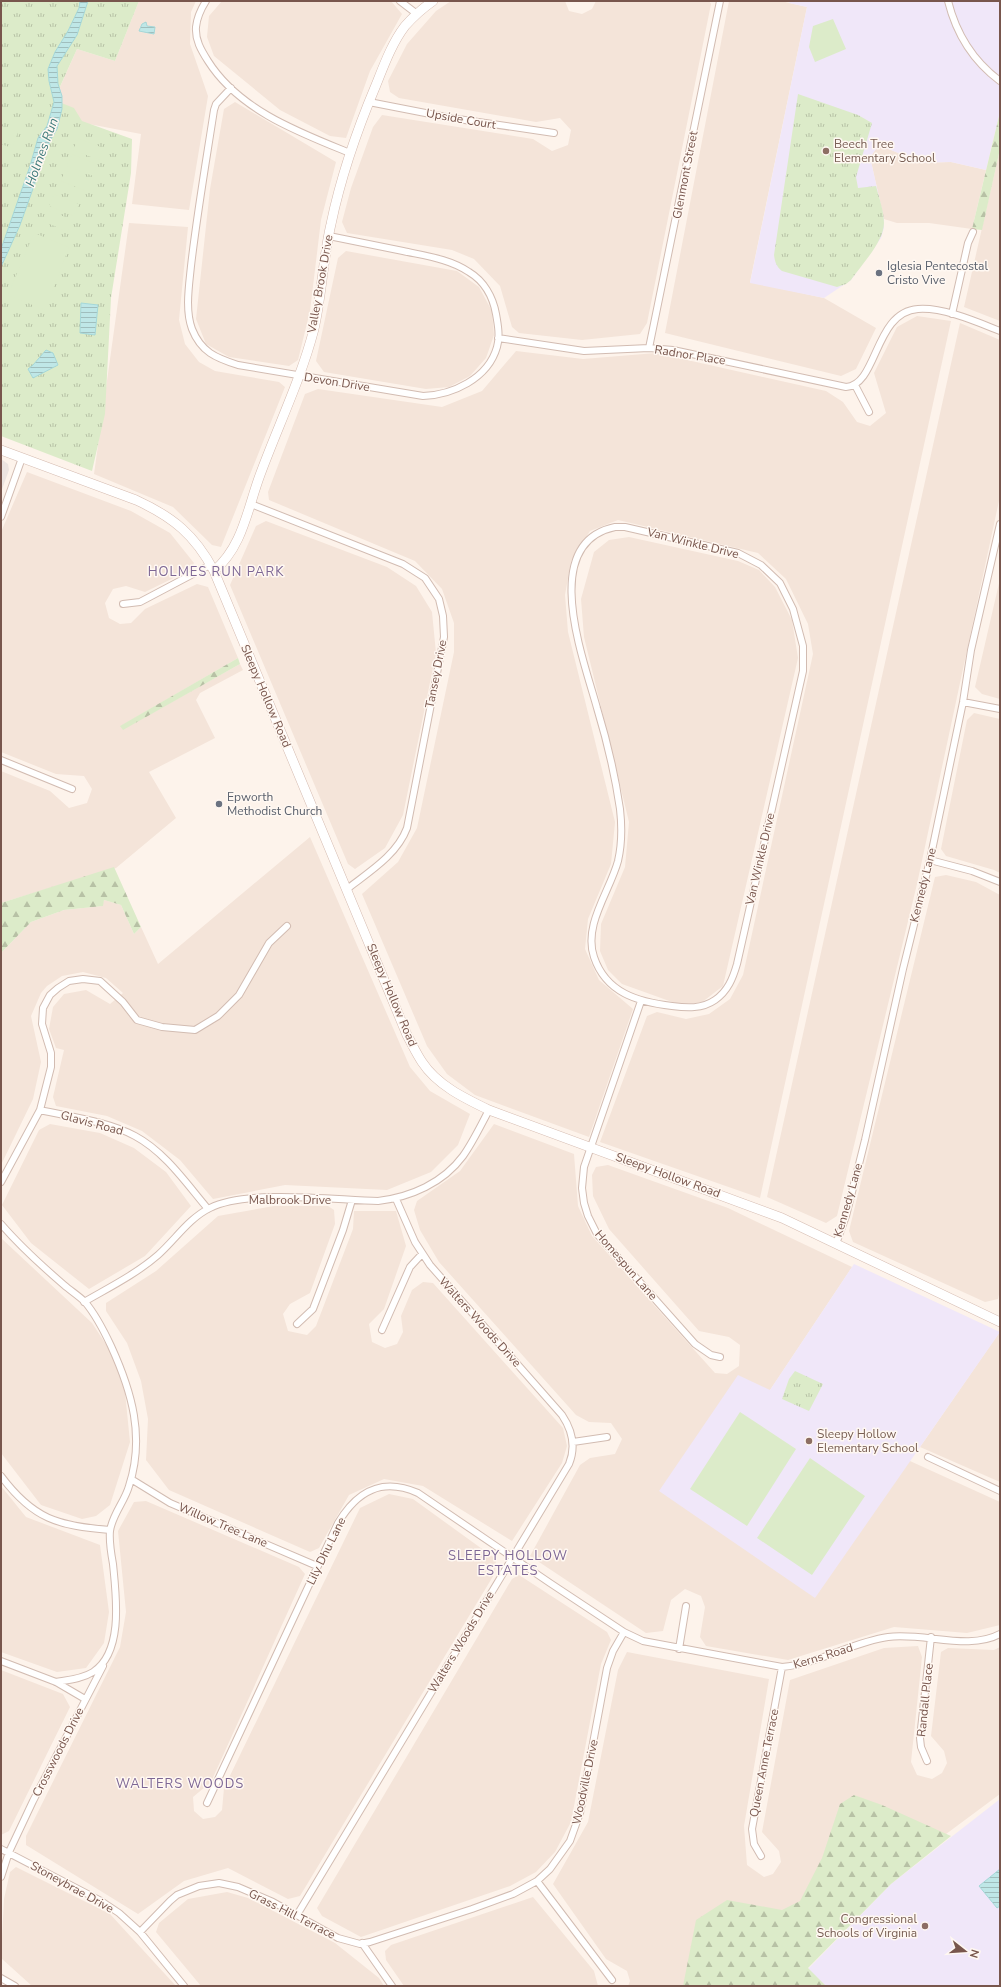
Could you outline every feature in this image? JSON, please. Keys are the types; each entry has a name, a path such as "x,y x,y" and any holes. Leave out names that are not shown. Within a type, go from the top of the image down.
{"main road":[{"name":"Valley Brook Drive","path":"212,568 230,555 235,546 251,504 260,472 300,376 314,328 328,236 338,192 350,153 369,102 399,35 417,14 433,1"},
{"name":"Sleepy Hollow Road","path":"1,450 136,500 156,509 170,518 188,534 212,568 407,1035 421,1061 447,1087 489,1110 591,1146 782,1218 879,1266 999,1319"}],"street":[{"path":"206,1 197,21 197,37 200,46 213,68 231,88 275,120 312,138 350,153"},
{"path":"400,1 417,14"},
{"name":"Glenmont Street","path":"650,348 720,1"},
{"path":"948,1 956,25 967,48 981,65 1000,80"},
{"name":"Devon Drive","path":"231,88 216,104 214,110 195,232 188,306 190,323 204,348 218,359 238,365 409,395 438,396 459,389 478,375 495,353 498,338 497,318 492,298 481,282 460,266 432,257 328,236"},
{"name":"Upside Court","path":"369,102 451,118 554,133"},
{"path":"952,314 968,243 973,232"},
{"path":"869,412 855,385 863,377 889,327 902,314 910,310 922,308 952,314 1000,331"},
{"name":"Radnor Place","path":"498,338 584,351 650,348 692,353 842,387 855,385"},
{"path":"1,517 22,458"},
{"name":"Tansey Drive","path":"251,504 403,564 425,578 431,586 441,606 444,645 407,828 397,847 388,857 347,889"},
{"name":"Kennedy Lane","path":"836,1244 846,1216 865,1140 903,969 930,860 963,702 971,650 1000,524"},
{"name":"Van Winkle Drive","path":"615,527 625,527 716,547 738,553 761,564 776,578 786,594 799,625 803,646 803,671 737,964 729,985 716,999 699,1007 679,1007 641,1001 631,998 617,988 602,974 597,966 592,948 594,924 618,862 622,831 612,760 581,651 570,600 574,567 585,544 598,532 615,527"},
{"name":"Valley Brook Drive","path":"123,604 140,602 212,568"},
{"path":"963,702 1000,709"},
{"path":"1,760 72,789"},
{"path":"930,860 978,873 1000,882"},
{"path":"1,1182 40,1110 51,1067 51,1053 42,1024 43,1008 50,995 69,981 83,979 100,982 123,1002 137,1020 162,1027 195,1030 218,1016 239,995 269,943 287,926"},
{"path":"591,1146 641,1001"},
{"name":"Glavis Road","path":"40,1110 113,1127 134,1135 158,1152 208,1209"},
{"name":"Malbrook Drive","path":"84,1302 145,1266 196,1218 208,1209 240,1200 263,1198 378,1201 396,1199 423,1189 443,1177 453,1167 468,1149 489,1110"},
{"name":"Homespun Lane","path":"591,1146 584,1167 582,1188 588,1216 597,1234 695,1344 711,1355 720,1356"},
{"name":"Walters Woods Drive","path":"297,1915 572,1458 573,1442 570,1427 562,1415 437,1274 422,1254 396,1199"},
{"path":"297,1324 313,1309 343,1230 352,1200"},
{"path":"1,1224 43,1267 84,1302 97,1319 111,1345 131,1395 137,1436 136,1460 131,1480 110,1530 115,1613 114,1635 106,1659 85,1700"},
{"path":"382,1330 410,1266 422,1254"},
{"path":"573,1442 607,1437"},
{"path":"928,1457 1000,1491"},
{"path":"1,1476 19,1497 42,1516 74,1526 110,1530"},
{"name":"Willow Tree Lane","path":"131,1480 170,1503 318,1566"},
{"name":"Lily Dhu Lane","path":"207,1803 338,1523 357,1498 371,1490 386,1486 398,1487 418,1493 624,1632"},
{"path":"679,1649 686,1606"},
{"name":"Kerns Road","path":"624,1632 643,1642 782,1667 805,1663 887,1637 931,1637 981,1641 1000,1634"},
{"name":"Woodville Drive","path":"362,1943 392,1936 513,1894 537,1881 560,1856 575,1830 580,1813 608,1668 613,1651 624,1632"},
{"name":"Randall Place","path":"927,1761 921,1747 920,1738 931,1637"},
{"path":"56,1682 85,1676 93,1672 106,1659"},
{"name":"Crosswoods Drive","path":"1,1661 56,1682 85,1700 33,1801 9,1852 1,1877"},
{"name":"Queen Anne Terrace","path":"761,1856 754,1844 752,1829 782,1667"},
{"name":"Stoneybrae Drive","path":"1,1849 101,1901 119,1913 140,1932 184,1986"},
{"path":"537,1881 612,1980"},
{"name":"Grass Hill Terrace","path":"140,1932 162,1908 177,1895 210,1884 225,1884 238,1887 273,1902 338,1938 351,1942 362,1943"},
{"path":"362,1943 392,1986"},
{"path":"1,1978 14,1986"}],"shaded area":[{"path":"139,1 196,1 191,12 190,44 208,96 189,210 132,204 141,134 47,116 77,49 115,61"},
{"path":"222,1 391,1 402,14 370,71 346,138 330,136 280,110 214,56 207,37 209,16"},
{"path":"451,1 565,1 569,11 582,14 592,9 596,1 709,1 711,4 647,323 640,334 582,340 519,333 512,327 500,286 474,259 452,250 347,233 342,222 351,188 373,127 382,115 533,139 552,151 568,145 571,130 560,118 536,122 399,98 390,92 388,81 407,44 436,11"},
{"path":"729,1 781,1 807,7 750,282 824,298 876,328 856,369 841,376 665,333"},
{"name":"Beech Tree Elementary School","path":"790,1 1000,1 1000,112 986,170 951,162 915,163 903,155 879,145 870,157 884,219 884,228 881,238 851,280 824,298 750,283 807,7 789,3"},
{"path":"235,102 336,162 321,220 310,311 298,360 289,366 229,357 206,344 196,319 210,189 224,109"},
{"path":"879,145 903,155 915,163 951,162 986,170 972,229 929,223 897,223 884,219 870,157"},
{"path":"1000,149 1000,321 964,307"},
{"path":"129,223 188,227 179,320 185,344 199,362 215,371 279,382 285,387 221,547 212,545 173,507 94,474"},
{"path":"346,251 457,271 479,287 492,311 494,335 486,358 470,376 449,387 426,389 324,372 316,361 338,258"},
{"path":"917,316 951,321 760,1198 600,1142 647,1016 657,1012 686,1019 709,1014 730,999 743,975 813,654 808,624 786,579 758,553 618,520 590,531 571,561 565,595 568,632 615,822 611,864 588,919 585,949 599,980 633,1009 589,1137 475,1095 447,1074 427,1046 362,894 398,862 417,828 454,652 454,623 442,589 415,561 269,500 268,492 305,394 318,389 442,407 482,391 516,351 583,359 656,353 826,391 843,402 857,422 870,426 886,413 874,373 897,327"},
{"path":"960,323 1000,340 1000,496 917,884 837,1216 826,1223 767,1197"},
{"path":"1,459 8,464 9,470 1,492"},
{"path":"27,472 131,511 170,533 194,563 190,570 145,592 126,586 113,589 105,603 109,618 120,624 131,623 145,609 197,584 208,587 238,658 121,726 127,727 240,664 243,670 200,693 196,700 215,738 149,772 176,818 116,868 4,902 1,913 1,771 50,791 69,808 87,803 92,789 84,776 56,774 1,752 1,532"},
{"path":"266,521 387,567 416,586 432,612 436,653 403,815 385,848 355,869 348,864 230,585 256,526"},
{"path":"629,537 738,561 759,570 775,587 792,620 798,658 723,986 701,1003 675,1003 622,984 608,970 600,951 601,924 625,867 629,822 584,637 581,599 594,552 609,540"},
{"path":"1000,579 1000,699 982,694 975,687"},
{"path":"974,713 1000,719 1000,873 946,856 941,849 967,720"},
{"path":"310,837 410,1067 430,1091 470,1114 458,1145 431,1172 387,1190 285,1185 213,1199 180,1160 142,1131 107,1116 56,1106 53,1097 64,1050 56,1048 49,1029 53,1007 64,994 86,990 110,1004 123,993 106,978 83,972 62,976 47,986 41,993 31,1016 41,1062 33,1099 1,1165 1,953 31,922 64,910 102,906 104,900 121,905 134,934 141,927 158,964"},
{"path":"946,875 976,882 1000,895 1000,1290 998,1299 985,1302 853,1242 849,1231 935,877"},
{"path":"50,1124 100,1133 134,1148 166,1172 191,1206 145,1256 89,1289 31,1243 2,1205 39,1130"},
{"path":"494,1124 574,1154 578,1206 592,1236 715,1373 727,1374 739,1366 740,1345 729,1337 699,1331 609,1229 593,1196 592,1175 596,1167 608,1165 728,1208 852,1267 770,1390 910,1461 1000,1502 1000,1625 967,1633 894,1627 788,1660 706,1646 700,1637 705,1607 701,1596 685,1589 671,1600 663,1631 646,1633 530,1556 580,1465 590,1458 615,1454 622,1439 611,1423 589,1422 576,1415 439,1262 420,1230 414,1210 417,1201 460,1171"},
{"path":"274,1206 328,1206 334,1210 335,1224 310,1293 290,1304 283,1314 288,1331 307,1335 316,1326 353,1229 354,1211 396,1211 406,1246 384,1309 369,1324 372,1342 385,1348 397,1344 403,1332 401,1316 412,1290 423,1282 433,1283 563,1428 567,1446 562,1463 512,1541 423,1486 384,1479 349,1495 319,1548 310,1552 169,1490 146,1460 148,1419 141,1381 127,1343 106,1311 106,1303 156,1271 218,1216"},
{"path":"1,1238 92,1323 113,1355 124,1382 130,1442 110,1505 96,1516 82,1519 41,1505 1,1453"},
{"name":"Sleepy Hollow Elementary School","path":"854,1264 1000,1332 815,1598 659,1491 738,1375 770,1390"},
{"path":"999,1333 1000,1334 1000,1482 920,1447"},
{"path":"1,1486 26,1517 100,1545 109,1612 104,1643 86,1668 57,1672 1,1652"},
{"path":"389,1494 413,1499 496,1559 495,1573 300,1896 288,1899 228,1868 184,1881 138,1914 26,1845 26,1836 120,1647 126,1612 118,1531 134,1502 146,1501 299,1567 305,1574 211,1782 193,1797 194,1811 203,1819 215,1817 222,1810 224,1788 360,1508"},
{"path":"519,1575 607,1632 611,1640 601,1664 571,1822 555,1852 536,1872 510,1886 361,1937 322,1916 317,1908 512,1579"},
{"path":"918,1646 922,1657 911,1762 917,1775 932,1779 942,1773 947,1763 944,1751 931,1736 941,1652 948,1648 994,1650 1000,1647 1000,1794 741,1986 628,1986 630,1981 627,1971 606,1959 553,1884 588,1822 618,1670 627,1652 769,1679 744,1826 747,1865 764,1877 773,1874 781,1862 779,1851 762,1832 790,1680 884,1648"},
{"path":"1,1670 63,1694 70,1707 9,1831 1,1835"},
{"name":"Congressional Schools of Virginia","path":"1000,1799 1000,1986 826,1986 808,1969 891,1884"},
{"path":"16,1867 110,1914 176,1986 32,1986 1,1958 4,1899 10,1872"},
{"path":"227,1892 248,1898 335,1943 379,1978 384,1986 201,1986 156,1932 159,1923 188,1899"},
{"path":"533,1897 594,1971 598,1986 404,1986 386,1960 385,1951 391,1945"}],"green space":[{"path":"1,1 139,1 115,61 77,49 54,100 74,108 82,121 132,139 131,173 111,298 105,414 92,471 1,436"},
{"path":"833,19 846,49 815,62 809,47 813,26"},
{"path":"798,94 858,115 872,123 856,177 858,188 876,186 883,214 883,230 871,253 851,280 846,284 837,287 782,271 777,266 775,260 774,255"},
{"path":"1000,112 1000,149 982,230 972,229"},
{"path":"1,126 18,132 13,145 1,140"},
{"path":"78,138 103,148 99,160 73,150"},
{"path":"1,144 12,148 7,160 1,158"},
{"path":"72,154 97,164 93,176 67,166"},
{"path":"65,170 91,180 86,191 61,181"},
{"path":"54,194 79,204 74,216 49,206"},
{"path":"47,210 73,220 68,232 43,221"},
{"path":"34,233 69,247 45,310 8,295"},
{"path":"238,658 240,664 123,730 120,726"},
{"path":"114,867 141,927 134,934 121,905 104,900 103,906 64,910 31,922 1,953 1,903"},
{"path":"795,1371 823,1384 809,1411 782,1399 789,1379"},
{"path":"740,1412 796,1449 747,1526 690,1489"},
{"path":"810,1458 865,1496 812,1575 757,1538"},
{"path":"854,1795 882,1805 951,1836 891,1884 808,1968 826,1986 683,1986 696,1920 727,1900 782,1910 800,1901 822,1858 840,1804"}],"water":[{"name":"Holmes Run","path":"80,1 88,1 77,35 57,66 58,84 62,96 62,109 57,129 50,141 20,225 1,267 1,249 30,166 38,138 47,126 54,102 48,69 55,52 68,31 79,8"},
{"path":"146,22 147,26 155,27 154,34 139,31 142,24"},
{"path":"81,303 98,305 95,335 80,333"},
{"path":"46,350 53,353 58,365 33,378 28,369"},
{"path":"1000,1869 1000,1906 997,1908 979,1886"}],"place":[{"name":"Beech Tree Elementary School","path":"826,151"},
{"name":"Iglesia Pentecostal Cristo Vive","path":"879,273"},
{"name":"Epworth Methodist Church","path":"219,804"},
{"name":"Sleepy Hollow Elementary School","path":"809,1441"},
{"name":"Congressional Schools of Virginia","path":"925,1926"}],"district":[{"name":"HOLMES RUN PARK","path":"216,571"},
{"name":"SLEEPY HOLLOW ESTATES","path":"508,1562"},
{"name":"WALTERS WOODS","path":"180,1783"}]}
